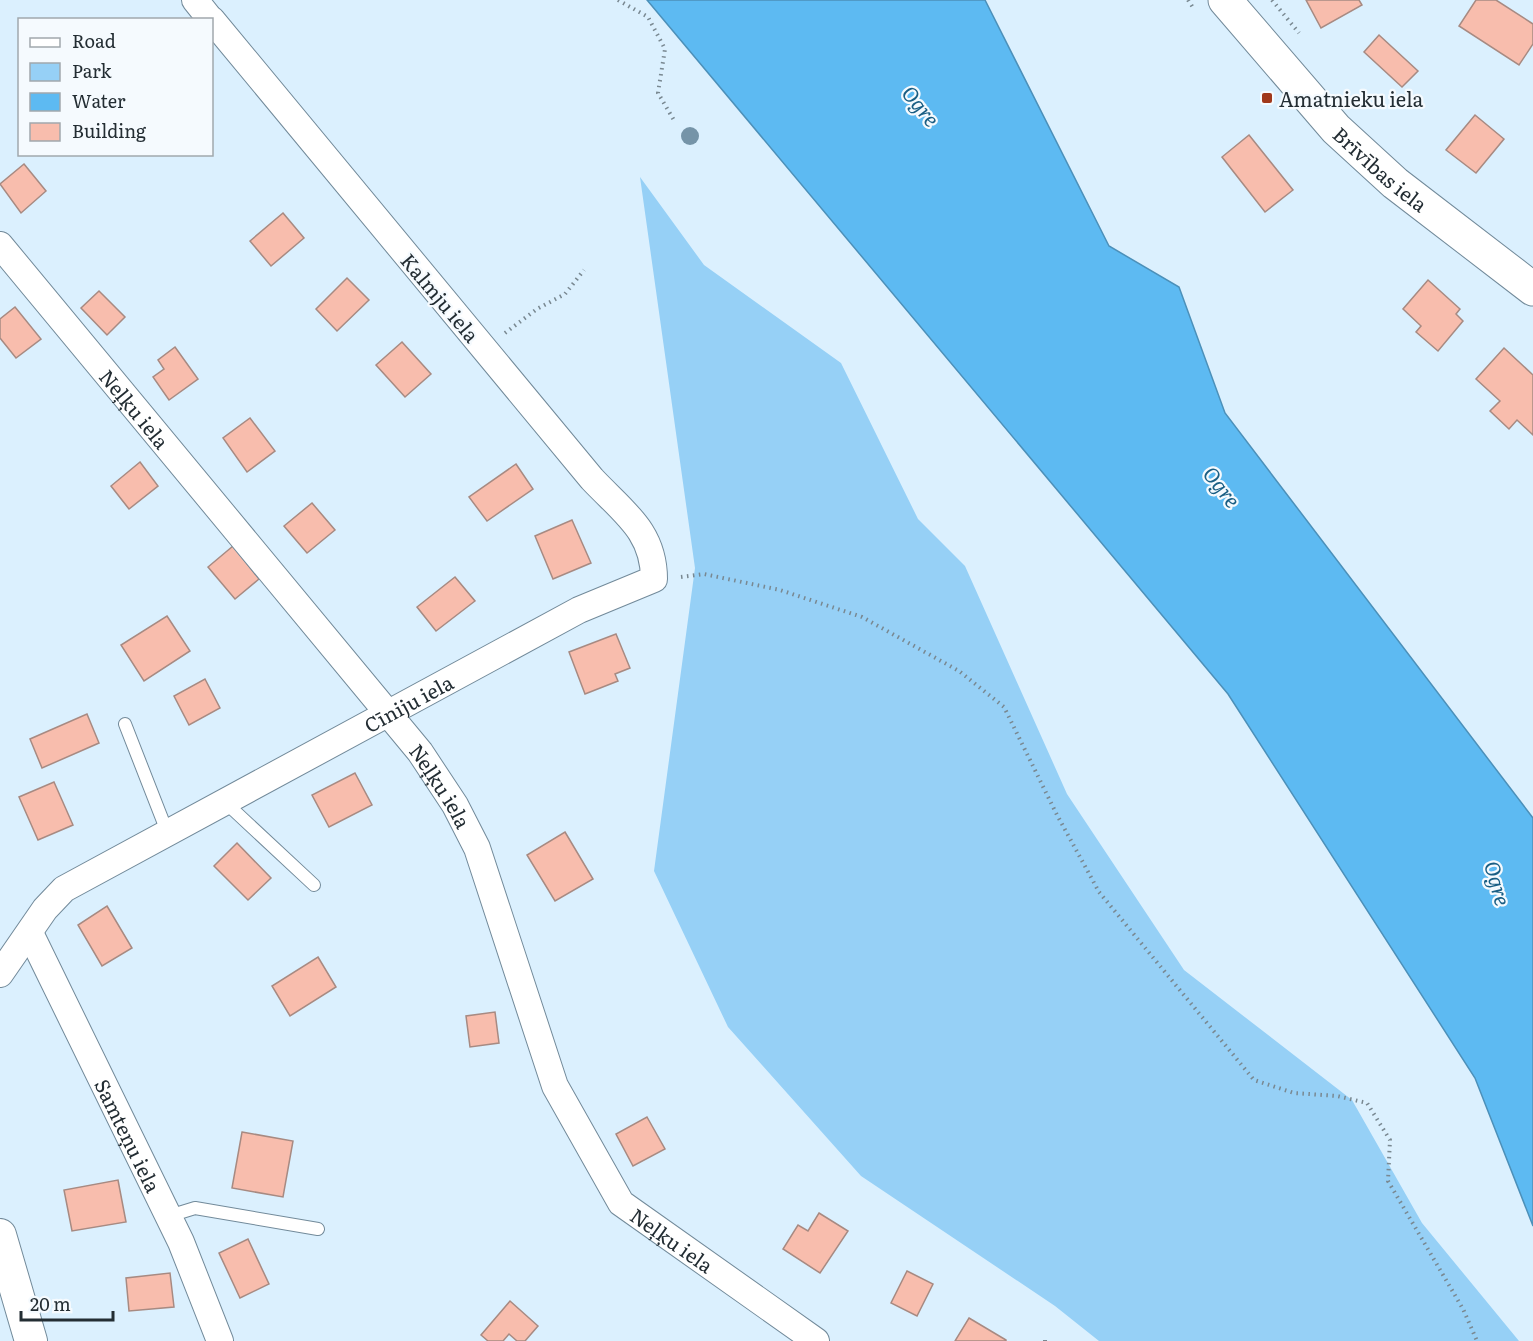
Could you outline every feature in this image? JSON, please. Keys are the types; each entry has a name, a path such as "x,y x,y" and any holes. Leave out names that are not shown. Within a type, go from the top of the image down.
{"main road":[{"name":"Brīvības iela","path":"1225,0 1336,129 1395,183 1533,289"}],"street":[{"name":"Kalmju iela","path":"195,0 209,18"},
{"name":"Kalmju iela","path":"213,22 592,479 646,536 654,558 654,579"},
{"name":"Neļķu iela","path":"5,259 420,752 455,805 477,848 555,1086 621,1203 816,1341"},
{"name":"Cīniju iela","path":"0,974 45,909 64,889 388,716 579,610 654,579"},
{"name":"Samteņu iela","path":"30,933 168,1216 220,1341"},
{"path":"0,1235 31,1341"}],"lane":[{"path":"125,724 168,834"},
{"path":"226,803 314,885"},
{"path":"168,1216 195,1208 318,1229"}],"path":[{"path":"618,0 648,17 665,49 658,93 675,122"},
{"path":"1272,0 1301,36"},
{"path":"481,346 515,328 537,309 565,294 584,270"},
{"path":"654,579 704,574 780,590 862,617 959,671 1005,707 1056,813 1100,892 1254,1080 1294,1093 1337,1096 1367,1103 1390,1140 1388,1181 1463,1309 1477,1341"}],"green space":[{"path":"640,177 704,265 841,363 918,519 965,566 1067,794 1184,970 1352,1100 1422,1223 1519,1341 1099,1341 1055,1306 861,1176 728,1027 654,871 695,568"}],"water":[{"name":"Ogre","path":"647,0 985,0 1109,246 1179,287 1225,413 1533,818 1533,1226 1475,1078 1228,694"}],"building":[{"path":"1306,0 1359,0 1362,5 1321,28"},
{"path":"1476,0 1496,0 1533,24 1533,44 1519,65 1459,26"},
{"path":"1379,35 1418,71 1402,87 1364,52"},
{"path":"1475,115 1504,139 1476,173 1446,150"},
{"path":"1249,135 1293,190 1265,212 1222,157"},
{"path":"24,164 46,191 21,213 0,184"},
{"path":"283,213 304,238 271,266 250,241"},
{"path":"347,278 369,300 337,331 316,309"},
{"path":"1428,280 1460,309 1456,314 1463,321 1438,351 1416,332 1421,326 1403,309"},
{"path":"99,291 125,317 107,335 81,308"},
{"path":"15,307 41,339 16,358 0,338 0,319"},
{"path":"402,342 431,374 405,397 376,365"},
{"path":"175,347 198,379 169,400 153,377 164,369 158,360"},
{"path":"1504,348 1533,375 1533,435 1517,420 1509,429 1490,411 1500,401 1476,379"},
{"path":"250,418 275,451 247,472 223,438"},
{"path":"140,462 158,486 129,509 111,486"},
{"path":"516,464 533,489 487,521 469,497"},
{"path":"312,503 335,530 307,553 284,526"},
{"path":"572,520 591,563 553,579 535,536"},
{"path":"233,546 259,579 235,599 208,567"},
{"path":"455,577 475,601 436,631 417,607"},
{"path":"167,616 190,651 144,681 121,645"},
{"path":"616,634 630,668 615,674 618,681 585,694 569,652"},
{"path":"205,679 220,708 189,725 174,696"},
{"path":"87,714 99,743 42,768 30,739"},
{"path":"355,773 372,805 329,827 312,795"},
{"path":"54,782 73,825 38,840 19,797"},
{"path":"565,832 593,879 555,901 527,855"},
{"path":"237,843 271,878 248,900 214,866"},
{"path":"107,906 132,948 102,966 78,925"},
{"path":"318,957 336,987 290,1016 272,986"},
{"path":"495,1012 499,1043 470,1047 466,1016"},
{"path":"647,1117 665,1149 633,1166 616,1134"},
{"path":"242,1132 293,1141 283,1197 232,1188"},
{"path":"118,1180 126,1222 72,1231 64,1190"},
{"path":"819,1213 848,1231 820,1273 783,1249 798,1225 808,1231"},
{"path":"248,1239 269,1284 240,1298 219,1253"},
{"path":"907,1271 933,1284 917,1316 891,1303"},
{"path":"170,1273 174,1307 129,1311 126,1278"},
{"path":"510,1301 538,1326 525,1341 517,1341 509,1334 503,1341 488,1341 481,1335"},
{"path":"969,1318 1006,1340 1006,1341 955,1341"}],"place":[{"name":"Amatnieku iela","path":"1267,98"}]}
